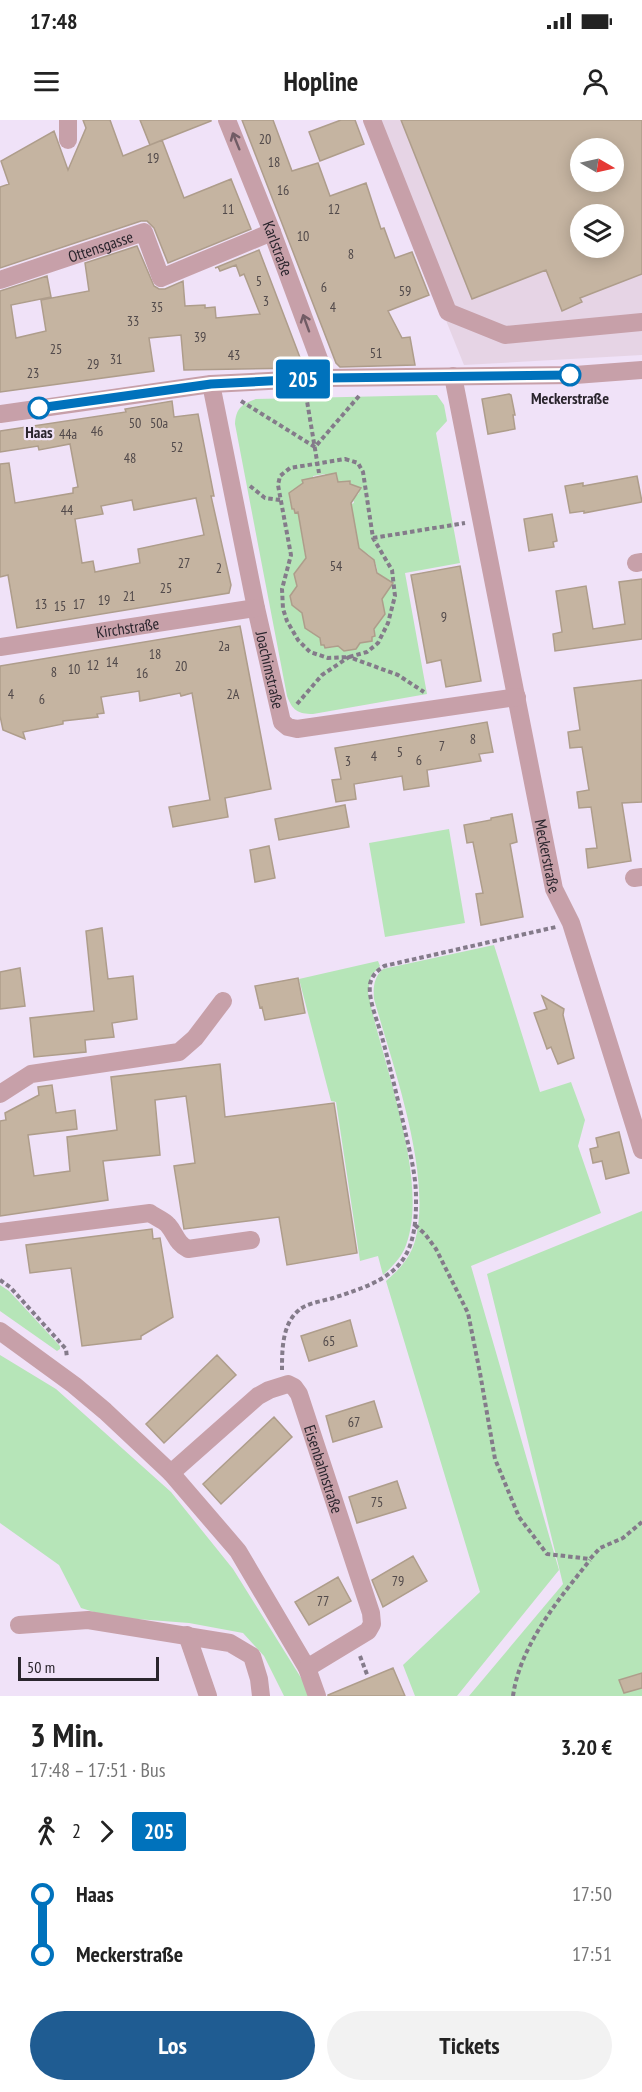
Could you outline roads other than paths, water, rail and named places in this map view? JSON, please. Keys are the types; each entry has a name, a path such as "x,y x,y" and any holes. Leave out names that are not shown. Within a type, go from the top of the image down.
{"street":[{"path":"68,120 68,140"},
{"name":"Karlstraße","path":"227,120 272,232 326,378"},
{"path":"372,120 448,312 506,335 642,322"},
{"name":"Ottensgasse","path":"0,280 144,232 161,278 272,232"},
{"path":"0,414 213,384 326,378 574,375 642,370"},
{"name":"Meckerstraße","path":"453,376 554,889 571,923 642,1150"},
{"name":"Joachimstraße","path":"213,384 256,608 282,722 288,727 297,729 517,697"},
{"name":"Kirchstraße","path":"0,647 256,608"},
{"path":"0,1094 32,1074 179,1052 195,1038 223,1000"},
{"path":"0,1232 150,1213 168,1224 181,1246 188,1249 251,1240"},
{"path":"0,1331 105,1411 171,1473 238,1551 307,1668 317,1696"},
{"name":"Eisenbahnstraße","path":"171,1473 258,1396 288,1384 294,1387 299,1394 371,1613 372,1624 368,1631 307,1668"},
{"path":"20,1625 88,1620 230,1643 252,1656 261,1696"},
{"path":"187,1635 208,1696"}],"place":[{"name":"Meckerstraße","path":"570,375"},
{"name":"Haas","path":"39,408"}]}
